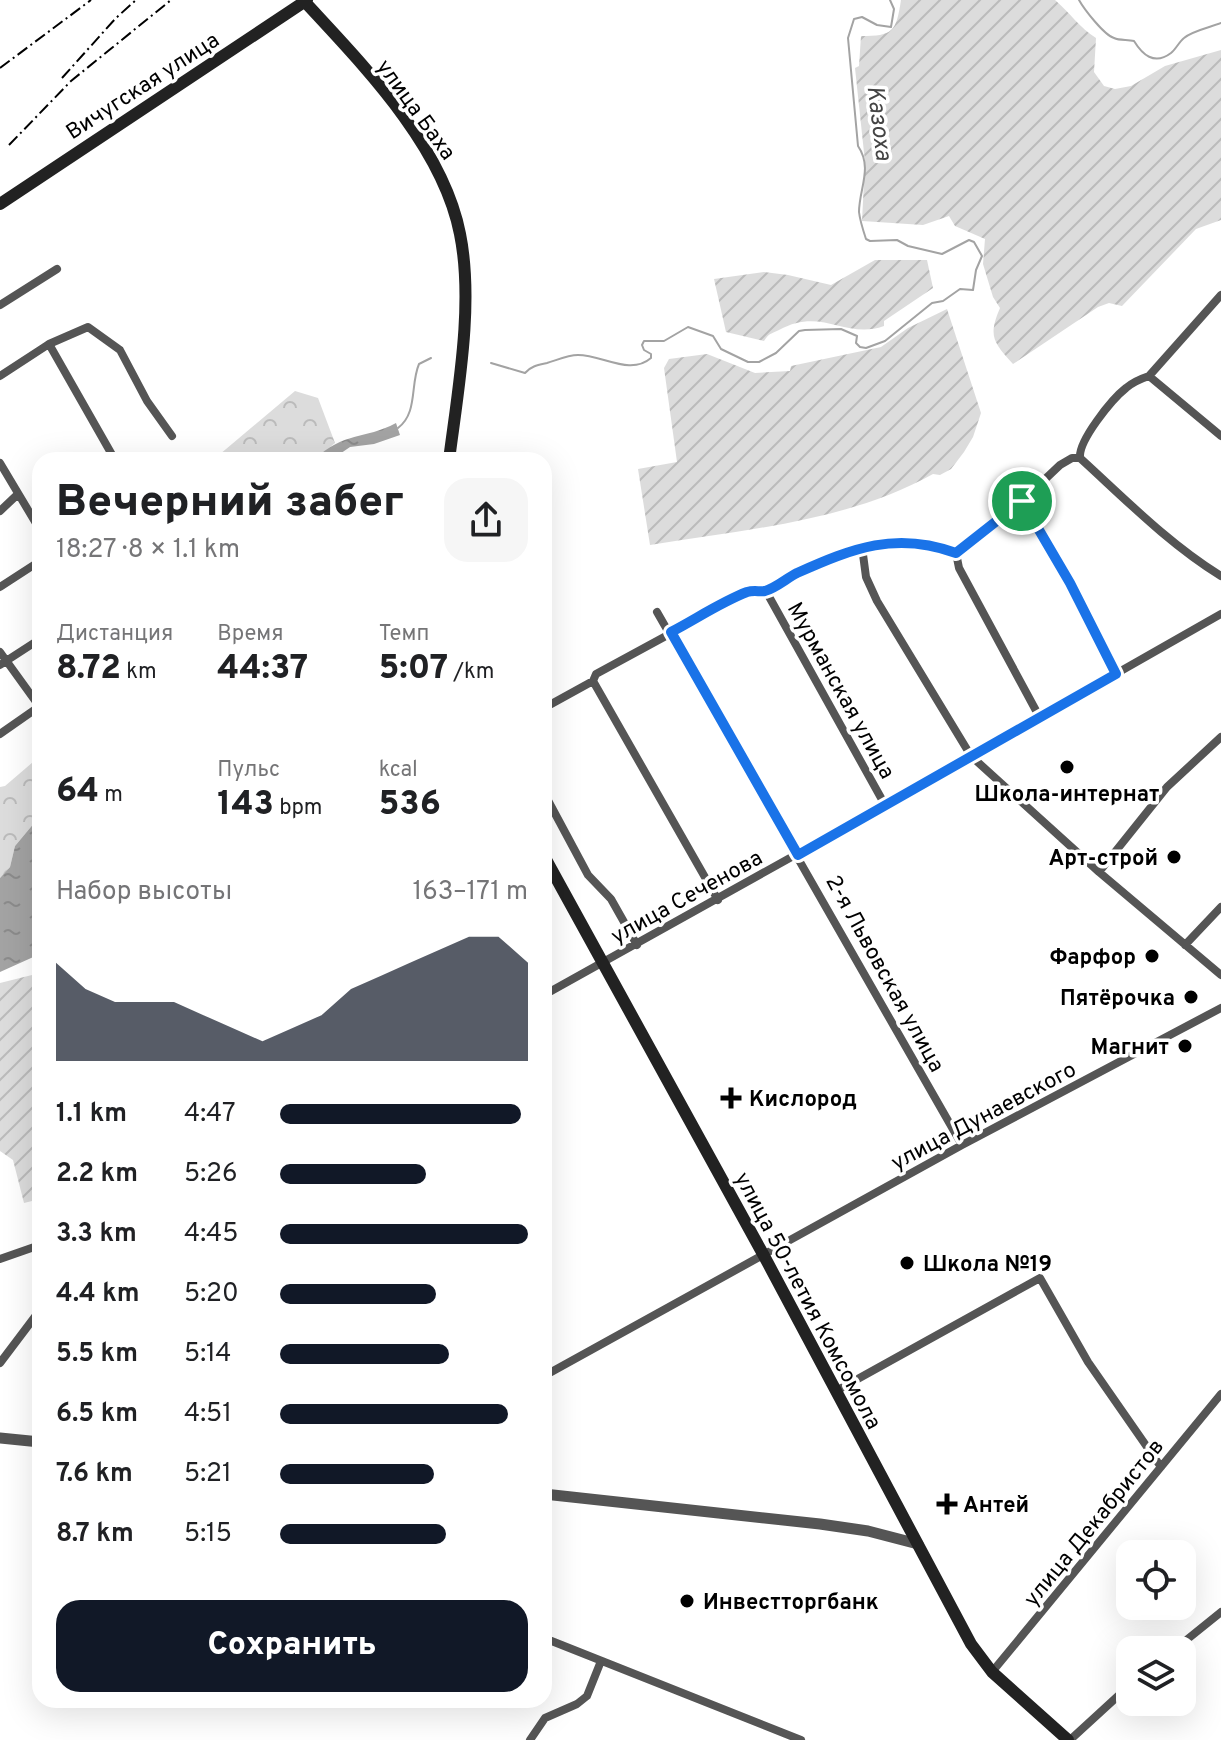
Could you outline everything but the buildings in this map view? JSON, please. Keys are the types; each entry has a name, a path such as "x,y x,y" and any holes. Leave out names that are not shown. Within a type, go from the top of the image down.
{"main road":[{"name":"Вичугская улица","path":"0,204 306,1"},
{"name":"улица Баха","path":"306,1 393,104 444,182 461,237 464,323 450,452"},
{"name":"улица 50-летия Комсомола","path":"552,871 763,1254 971,1644 992,1672 1069,1740"}],"street":[{"path":"0,305 57,269"},
{"path":"1080,458 1083,443 1114,399 1136,380 1149,376 1221,295"},
{"path":"1211,308 1221,316"},
{"path":"0,376 49,344 88,327 120,350 147,401 172,436"},
{"path":"49,344 110,452"},
{"path":"1149,376 1221,436"},
{"path":"956,553 1022,501 1060,465 1072,458 1080,458 1143,516 1221,576"},
{"path":"0,463 32,517"},
{"path":"0,511 18,494"},
{"path":"1022,501 1070,583 1116,674"},
{"path":"552,704 593,681 596,674 747,592 766,592 796,574 862,547 880,542 907,542 956,553"},
{"path":"862,547 866,577 877,601 971,756 1099,872 1221,975"},
{"path":"956,553 959,568 1040,718"},
{"path":"0,587 32,566"},
{"name":"Мурманская улица","path":"766,592 885,805"},
{"name":"2-я Львовская улица","path":"657,612 962,1145"},
{"name":"улица Сеченова","path":"552,991 798,855 1221,614"},
{"path":"32,643 2,659 32,697"},
{"path":"593,681 718,900"},
{"path":"0,734 32,711"},
{"path":"1099,872 1167,787 1221,737"},
{"path":"552,808 588,875 611,899 637,945"},
{"path":"1185,945 1221,907"},
{"name":"улица Дунаевского","path":"552,1372 962,1145 1221,1008"},
{"path":"0,1259 32,1248"},
{"path":"836,1391 1040,1278 1088,1362 1161,1467"},
{"path":"0,1363 32,1321"},
{"name":"улица Декабристов","path":"992,1672 1221,1394"},
{"path":"0,1438 32,1441"},
{"path":"552,1495 820,1524 892,1536 918,1544"},
{"path":"1191,1636 1221,1612"},
{"path":"552,1641 801,1740"},
{"path":"530,1740 545,1718 577,1704 587,1696 601,1661"},
{"path":"1069,1740 1116,1698"}],"green space":[{"path":"901,0 1055,0 1096,38 1094,72 1104,86 1115,89 1131,86 1165,66 1221,50 1221,220 1196,229 1122,306 1109,303 1098,307 1013,364 994,338 994,325 1000,308 993,297 983,264 985,239 955,226 949,216 923,225 862,221 865,162 855,68 859,66 861,36 880,35 891,30"},
{"path":"875,260 927,260 933,288 884,321 884,326 870,329 808,321 779,330 764,341 726,332 714,279 764,272 831,285"},
{"path":"947,309 981,413 973,437 951,469 866,503 831,513 795,522 650,545 638,469 677,462 664,368 669,359 707,354 755,373 790,371 791,366 881,347 908,328"},
{"path":"295,391 318,398 335,443 324,452 223,452"},
{"path":"32,763 32,826 15,846 10,867 0,878 0,787"},
{"path":"32,975 32,1201 24,1203 13,1160 0,1151 0,983"}],"water":[{"path":"396,423 400,435 374,444 350,447 343,452 324,452 345,440"},
{"path":"32,826 32,958 0,972 0,878 10,867 15,846"}],"waterway":[{"name":"Казоха","path":"491,363 525,373 535,366 574,355 634,365 651,358 651,354 644,350 644,341 664,341 688,327 713,336 721,349 748,362 759,362 776,353 799,331 805,330 841,329 857,336 856,343 866,348 885,341 932,303 943,301 960,289 973,290 982,256 974,242 969,240 942,254 908,246 897,240 870,241 866,239 862,226 859,212 865,170 858,146 848,38 854,19 862,17 877,25 891,27 894,9 890,0"},
{"name":"Казоха","path":"1079,0 1110,36 1134,41 1145,54 1154,58 1165,57 1187,36 1221,23"},
{"name":"Казоха","path":"398,428 411,407 419,364 431,358"}],"railway":[{"path":"0,68 91,0"},
{"path":"62,78 136,0"},
{"path":"9,145 71,81 171,0"}],"place":[{"name":"Школа-интернат","path":"1067,767"},
{"name":"Арт-строй","path":"1174,857"},
{"name":"Фарфор","path":"1152,956"},
{"name":"Пятёрочка","path":"1191,997"},
{"name":"Магнит","path":"1185,1046"},
{"name":"Кислород","path":"731,1098"},
{"name":"Школа №19","path":"907,1263"},
{"name":"Антей","path":"947,1504"},
{"name":"Инвестторгбанк","path":"687,1601"}],"route":[{"path":"1022,501 1070,583 1116,674 798,855 671,632 747,592 764,591 796,574 880,542 923,544 956,553 1022,501"}]}
